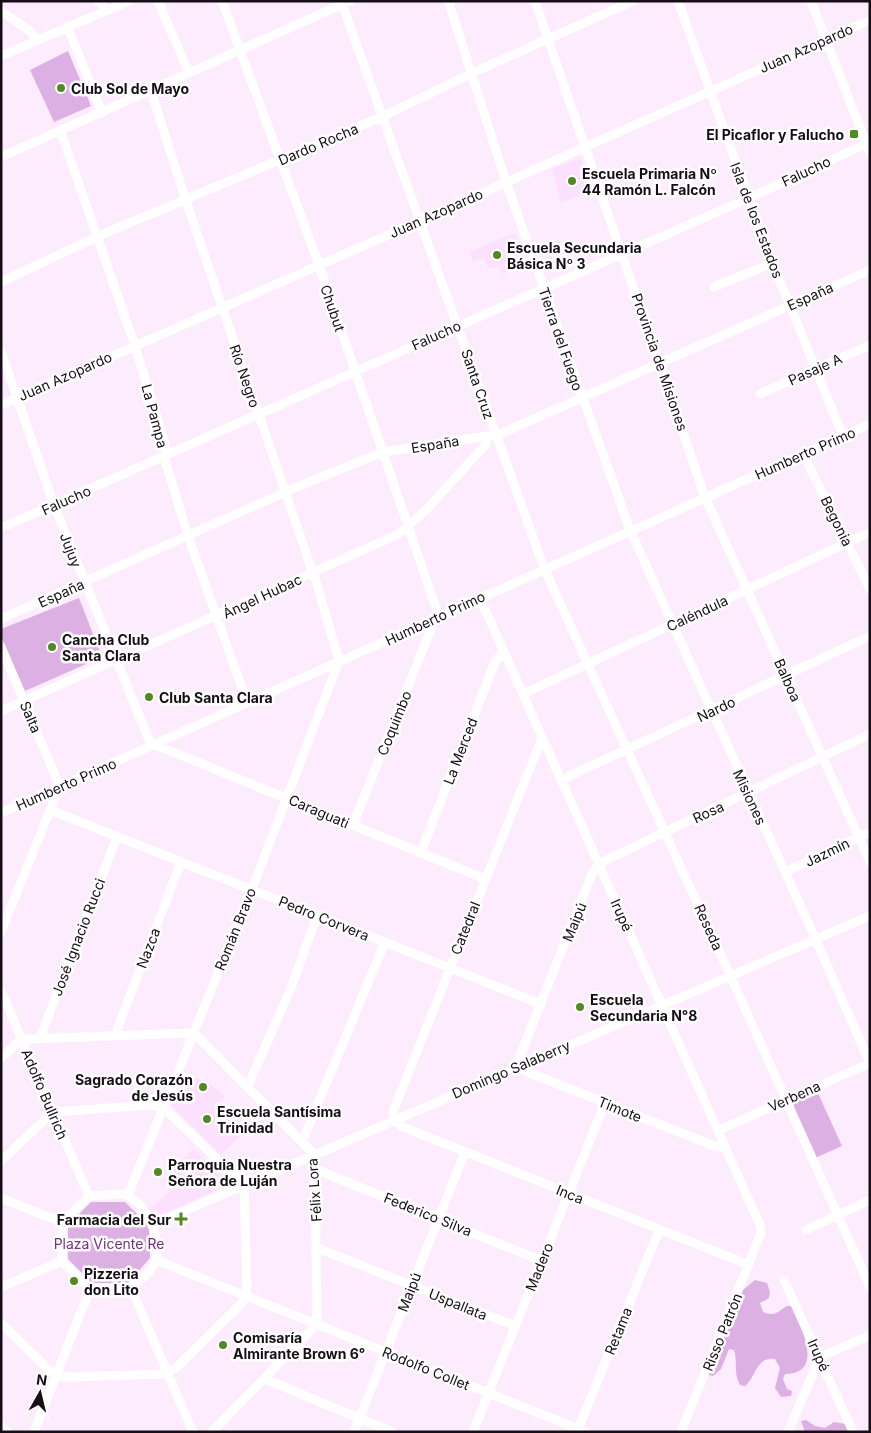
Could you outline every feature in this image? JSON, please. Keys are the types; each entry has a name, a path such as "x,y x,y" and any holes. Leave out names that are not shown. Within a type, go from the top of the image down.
{"street":[{"path":"98,1 107,10"},
{"path":"1,56 128,1"},
{"path":"158,1 189,73"},
{"name":"Chubut","path":"222,1 242,51 319,265 408,528 436,618"},
{"name":"Provincia de Misiones","path":"535,1 705,497"},
{"name":"Dardo Rocha","path":"1,282 97,238 384,116 470,74 633,1"},
{"name":"Isla de los Estados","path":"678,1 709,92 773,264 843,436"},
{"path":"811,1 868,142 870,153"},
{"path":"1,158 242,51 345,2"},
{"name":"Santa Cruz","path":"345,2 420,221 458,325 492,436 544,568"},
{"name":"Tierra del Fuego","path":"449,3 470,74 506,182 581,397 630,530"},
{"path":"1,11 30,31 38,40"},
{"name":"Juan Azopardo","path":"1,405 870,20"},
{"path":"68,28 102,113"},
{"name":"Río Negro","path":"151,91 186,201 313,573 339,662"},
{"name":"La Pampa","path":"60,132 135,346 165,443 166,463 188,536 247,702"},
{"name":"Falucho","path":"1,528 748,198 868,142"},
{"path":"714,287 773,264"},
{"name":"España","path":"1,619 285,492 382,452 492,436 870,270"},
{"name":"Pasaje A","path":"760,394 870,345"},
{"name":"Jujuy","path":"1,351 54,505 84,583 153,744"},
{"name":"Humberto Primo","path":"1,813 544,568 870,424"},
{"name":"Ángel Hubac","path":"1,711 217,617 408,528 492,436"},
{"name":"Begonia","path":"803,454 870,590"},
{"name":"Balboa","path":"705,497 870,862"},
{"name":"Misiones","path":"630,530 870,1063"},
{"name":"Caléndula","path":"523,694 870,532"},
{"name":"Reseda","path":"544,568 870,1287"},
{"name":"Irupé","path":"480,598 600,863 718,1130 724,1148 759,1220 761,1233"},
{"name":"Coquimbo","path":"353,825 436,618"},
{"name":"Nardo","path":"561,780 786,677 870,636"},
{"name":"Salta","path":"1,647 57,788"},
{"name":"La Merced","path":"420,852 495,662 503,652"},
{"name":"Román Bravo","path":"128,1195 252,889 339,662"},
{"name":"Rosa","path":"600,863 870,734"},
{"name":"Catedral","path":"393,1119 394,1109 542,738"},
{"name":"Caraguati","path":"153,744 485,879"},
{"path":"1,932 55,798 57,788"},
{"name":"Pedro Corvera","path":"50,810 541,1004"},
{"name":"Jazmín","path":"785,872 870,832"},
{"name":"José Ignacio Rucci","path":"40,1038 117,837"},
{"name":"Nazca","path":"117,1035 118,1027 181,862"},
{"name":"Maipú","path":"519,1065 520,1056 592,874 600,863"},
{"path":"248,1086 291,988 318,916"},
{"name":"Domingo Salaberry","path":"154,1224 393,1119 870,916"},
{"path":"302,1142 385,942"},
{"name":"Adolfo Bullrich","path":"1,991 89,1196"},
{"path":"1,1058 5,1048 22,1040 117,1035 192,1034"},
{"name":"Félix Lora","path":"192,1034 198,1037 248,1086 313,1155 317,1248 318,1316 316,1325"},
{"name":"Verbena","path":"718,1130 870,1063"},
{"name":"Timote","path":"519,1065 525,1071 714,1146 724,1148"},
{"name":"Madero","path":"473,1432 605,1103"},
{"path":"1,1161 53,1112 163,1107 244,1185 246,1296 176,1368 168,1372 69,1377 56,1375 1,1323"},
{"name":"Inca","path":"393,1119 402,1127 749,1265"},
{"name":"Maipú","path":"354,1432 465,1152"},
{"name":"Federico Silva","path":"315,1169 542,1260"},
{"path":"128,1195 154,1224 156,1260 152,1268 130,1288 90,1289 62,1261 63,1223 89,1196 128,1195"},
{"path":"1,1198 63,1223"},
{"path":"806,1230 870,1200"},
{"name":"Retama","path":"580,1431 659,1230"},
{"name":"Risso Patrón","path":"681,1432 761,1233"},
{"name":"Uspallata","path":"317,1248 514,1326"},
{"name":"Rodolfo Collet","path":"156,1260 580,1431"},
{"path":"1,1287 62,1261"},
{"name":"Irupé","path":"784,1280 853,1432"},
{"path":"130,1288 193,1432"},
{"path":"34,1432 90,1289"},
{"path":"212,1432 316,1325"},
{"path":"788,1432 820,1357 870,1335"},
{"path":"265,1379 392,1432"},
{"path":"1,1426 7,1432"}],"shaded area":[{"name":"Escuela Primaria Nº 44 Ramón L. Falcón","path":"580,158 593,192 561,202 552,169"},
{"name":"Escuela Secundaria Básica Nº 3","path":"515,233 527,265 502,274 499,266 488,269 484,258 473,262 470,252"},
{"name":"Escuela Santísima Trinidad","path":"184,1073 210,1084 225,1097 216,1106 243,1133 221,1155 172,1105"},
{"path":"193,1149 226,1181 227,1185 159,1216 156,1215 149,1209 172,1190 162,1181"}],"green space":[{"name":"Club Sol de Mayo","path":"68,51 91,106 54,122 30,70"},
{"name":"Cancha Club Santa Clara","path":"79,598 102,657 25,691 1,636 1,629"},
{"path":"817,1091 842,1146 815,1158 792,1105 795,1100"},
{"name":"Plaza Vicente Re","path":"91,1202 125,1202 149,1226 150,1258 128,1283 92,1283 68,1259 68,1225"},
{"path":"755,1280 767,1283 770,1292 769,1298 760,1303 763,1312 773,1314 787,1306 792,1306 804,1336 807,1347 805,1366 797,1372 785,1374 783,1379 787,1389 792,1391 791,1396 781,1397 775,1388 780,1368 775,1359 764,1361 745,1386 740,1385 734,1350 729,1349 721,1369 713,1376 708,1375 709,1360 729,1328 743,1290"},
{"path":"806,1420 815,1426 825,1428 834,1422 851,1425 855,1432 805,1432 801,1421"}],"place":[{"name":"Club Sol de Mayo","path":"61,88"},
{"name":"El Picaflor y Falucho","path":"854,134"},
{"name":"Escuela Primaria Nº 44 Ramón L. Falcón","path":"572,181"},
{"name":"Escuela Secundaria Básica Nº 3","path":"497,255"},
{"name":"Cancha Club Santa Clara","path":"52,647"},
{"name":"Club Santa Clara","path":"149,697"},
{"name":"Escuela Secundaria N°8","path":"580,1007"},
{"name":"Sagrado Corazón de Jesús","path":"203,1087"},
{"name":"Escuela Santísima Trinidad","path":"207,1119"},
{"name":"Parroquia Nuestra Señora de Luján","path":"158,1172"},
{"name":"Farmacia del Sur","path":"181,1219"},
{"name":"Pizzeria don Lito","path":"74,1281"},
{"name":"Comisaría Almirante Brown 6°","path":"223,1345"}]}
